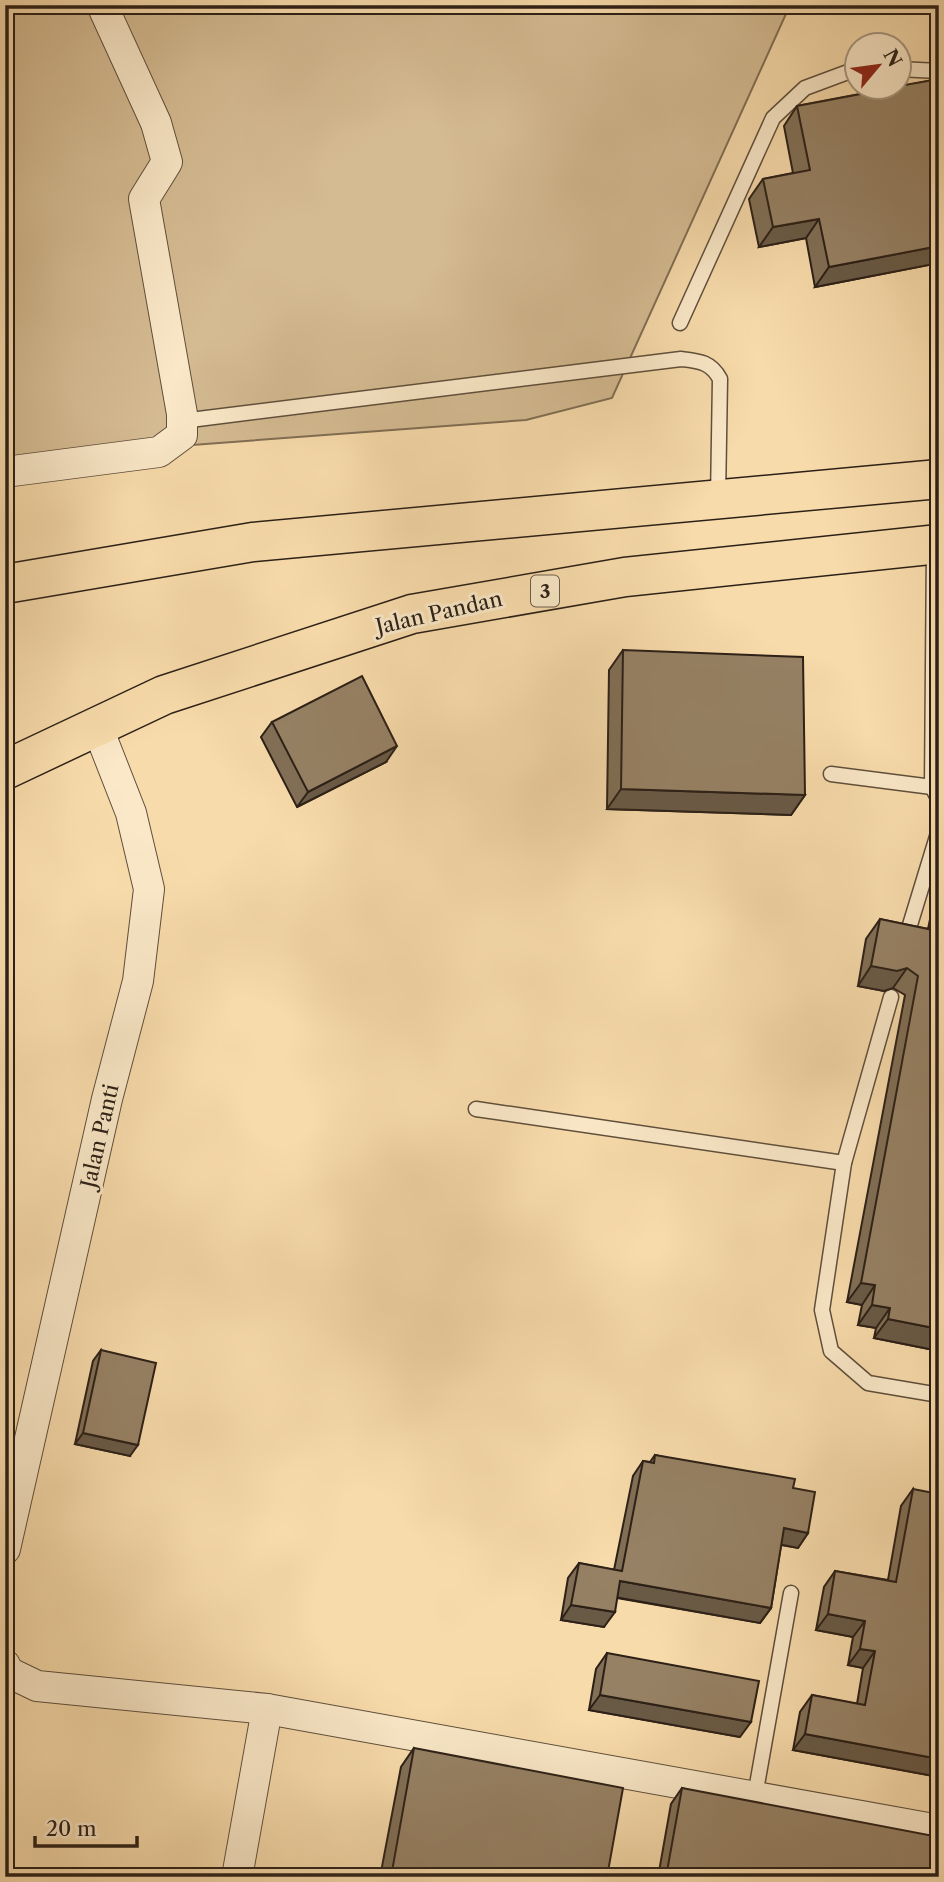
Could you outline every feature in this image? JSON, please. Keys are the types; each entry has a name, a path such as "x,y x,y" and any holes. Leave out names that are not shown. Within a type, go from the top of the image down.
{"highway":[{"path":"5,584 253,542 939,479"},
{"name":"Jalan Pandan","path":"5,770 164,695 411,614 625,577 936,544"}],"street":[{"path":"5,472 159,452 182,435 182,421 144,199 167,162 156,123 102,5"},
{"name":"Jalan Panti","path":"5,1549 107,1098 138,981 149,889 131,813 97,726"},
{"path":"6,1670 37,1686 267,1709 939,1830"},
{"path":"237,1877 267,1709"}],"lane":[{"path":"912,70 939,71"},
{"path":"680,323 773,118 805,88 842,74"},
{"path":"182,421 681,359 701,361 711,366 720,379 718,499"},
{"path":"936,544 932,786 939,800"},
{"path":"831,774 932,786"},
{"path":"906,938 939,830"},
{"path":"891,997 844,1163 822,1310 831,1351 868,1383 939,1395"},
{"path":"476,1109 844,1163"},
{"path":"755,1796 790,1593"}],"shaded area":[{"path":"5,5 790,5 612,398 526,420 5,459"}],"building":[{"path":"939,79 939,246 829,267 819,219 773,227 763,179 810,170 797,106 842,98 842,102 912,102 912,84"},
{"path":"623,650 803,657 805,795 621,789"},
{"path":"362,676 397,746 308,792 272,722"},
{"path":"880,919 938,931 939,928 939,1329 888,1319 890,1308 872,1305 875,1285 861,1283 918,976 907,968 897,971 871,966"},
{"path":"101,1350 156,1363 138,1445 83,1433"},
{"path":"655,1455 795,1479 793,1488 815,1492 808,1533 784,1528 771,1608 620,1581 615,1612 571,1605 579,1563 622,1571 643,1461 654,1463"},
{"path":"913,1489 939,1494 939,1759 805,1734 812,1695 865,1705 875,1651 860,1649 865,1621 828,1614 835,1571 896,1582"},
{"path":"607,1653 759,1681 751,1722 600,1695"},
{"path":"414,1748 623,1788 607,1877 391,1877"},
{"path":"682,1788 939,1837 939,1877 666,1877"}]}
